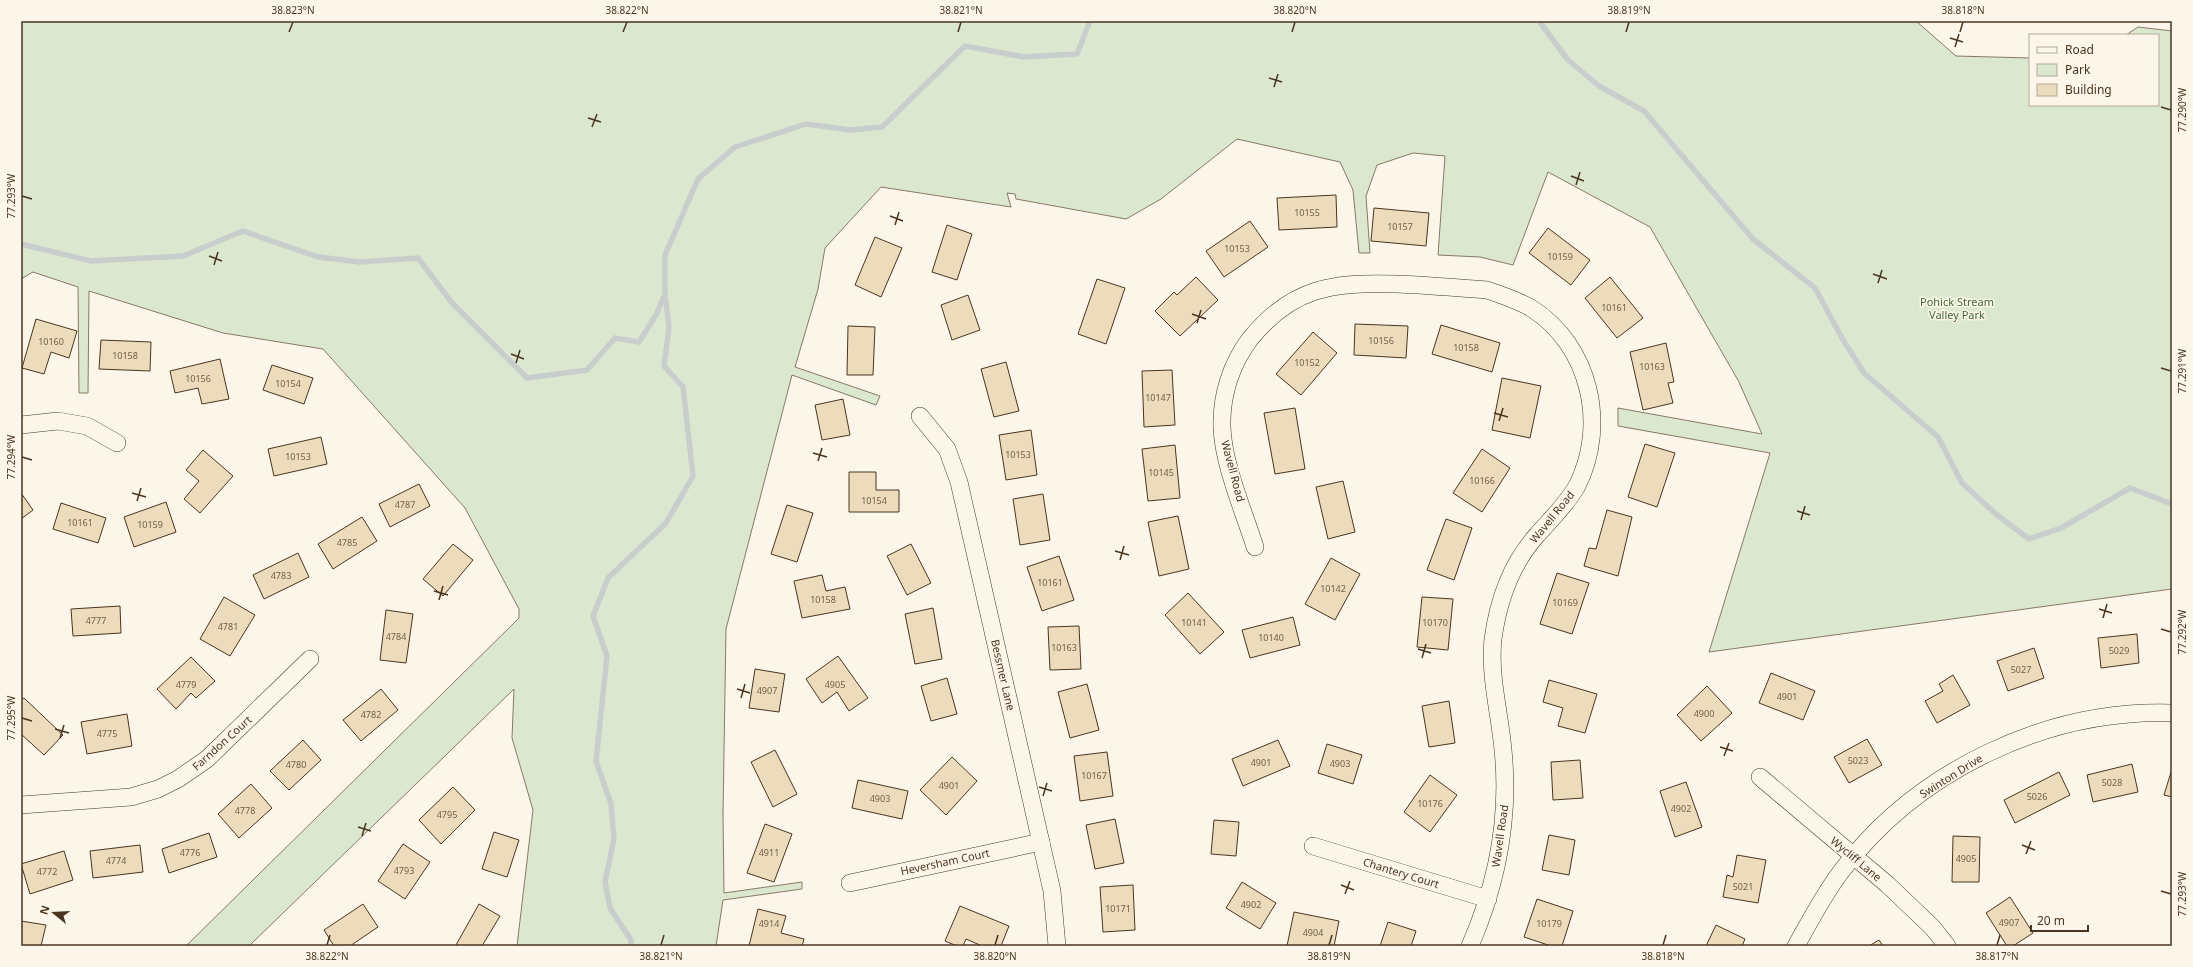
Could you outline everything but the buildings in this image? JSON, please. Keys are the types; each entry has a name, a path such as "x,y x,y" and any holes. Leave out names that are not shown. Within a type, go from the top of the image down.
{"street":[{"name":"Wavell Road","path":"1255,547 1225,452 1222,428 1224,404 1231,373 1243,348 1263,324 1287,305 1318,290 1358,283 1487,290 1506,296 1542,316 1562,335 1575,355 1586,380 1592,403 1592,441 1586,464 1576,486 1565,503 1536,536 1512,573 1497,615 1493,642 1493,666 1503,752 1504,803 1498,857 1488,899 1470,946"},
{"name":"Bessmer Lane","path":"920,416 947,449 959,482 1052,891 1057,946"},
{"path":"21,425 58,421 87,426 117,443"},
{"name":"Farndon Court","path":"21,805 131,797 158,789 178,779 207,759 310,659"},
{"name":"Swinton Drive","path":"1796,946 1824,896 1854,856 1883,826 1928,788 1962,766 1995,749 2030,735 2085,720 2152,713 2172,713"},
{"name":"Wycliff Lane","path":"1760,777 1888,886 1933,928 1947,946"},
{"name":"Heversham Court","path":"850,883 1041,842"},
{"name":"Chantery Court","path":"1313,846 1488,899"}],"green space":[{"name":"Pohick Stream Valley Park","path":"21,21 1916,21 1956,56 2029,58 2029,106 2159,106 2159,34 2128,34 2138,27 2172,31 2172,589 1709,652 1770,453 1618,426 1618,408 1762,434 1739,382 1650,227 1548,172 1513,265 1480,257 1438,255 1445,156 1413,153 1377,165 1366,196 1370,253 1359,253 1353,190 1340,162 1237,139 1161,199 1126,219 1016,199 1015,194 1007,193 1011,207 881,187 825,248 818,289 795,367 880,396 876,405 792,375 726,629 723,814 724,893 802,882 802,889 723,900 716,946 517,946 533,810 512,738 514,689 249,946 186,946 519,618 519,609 465,508 323,349 223,333 89,291 88,393 79,393 78,287 33,272 21,279"}],"waterway":[{"path":"21,244 91,261 183,256 243,231 318,257 360,262 418,258 452,303 527,378 587,370 615,338 639,342 656,315 665,294 665,255 698,179 735,147 806,124 850,130 882,127 965,46 1024,57 1077,54 1090,21"},
{"path":"1539,21 1568,60 1599,86 1644,111 1753,239 1815,288 1842,338 1864,373 1938,437 1962,483 1997,515 2029,539 2061,528 2130,488 2172,504"},
{"path":"631,946 631,940 610,908 605,882 614,839 611,804 596,761 607,656 593,616 608,578 666,523 693,476 683,387 664,366 669,327 665,295"}]}
